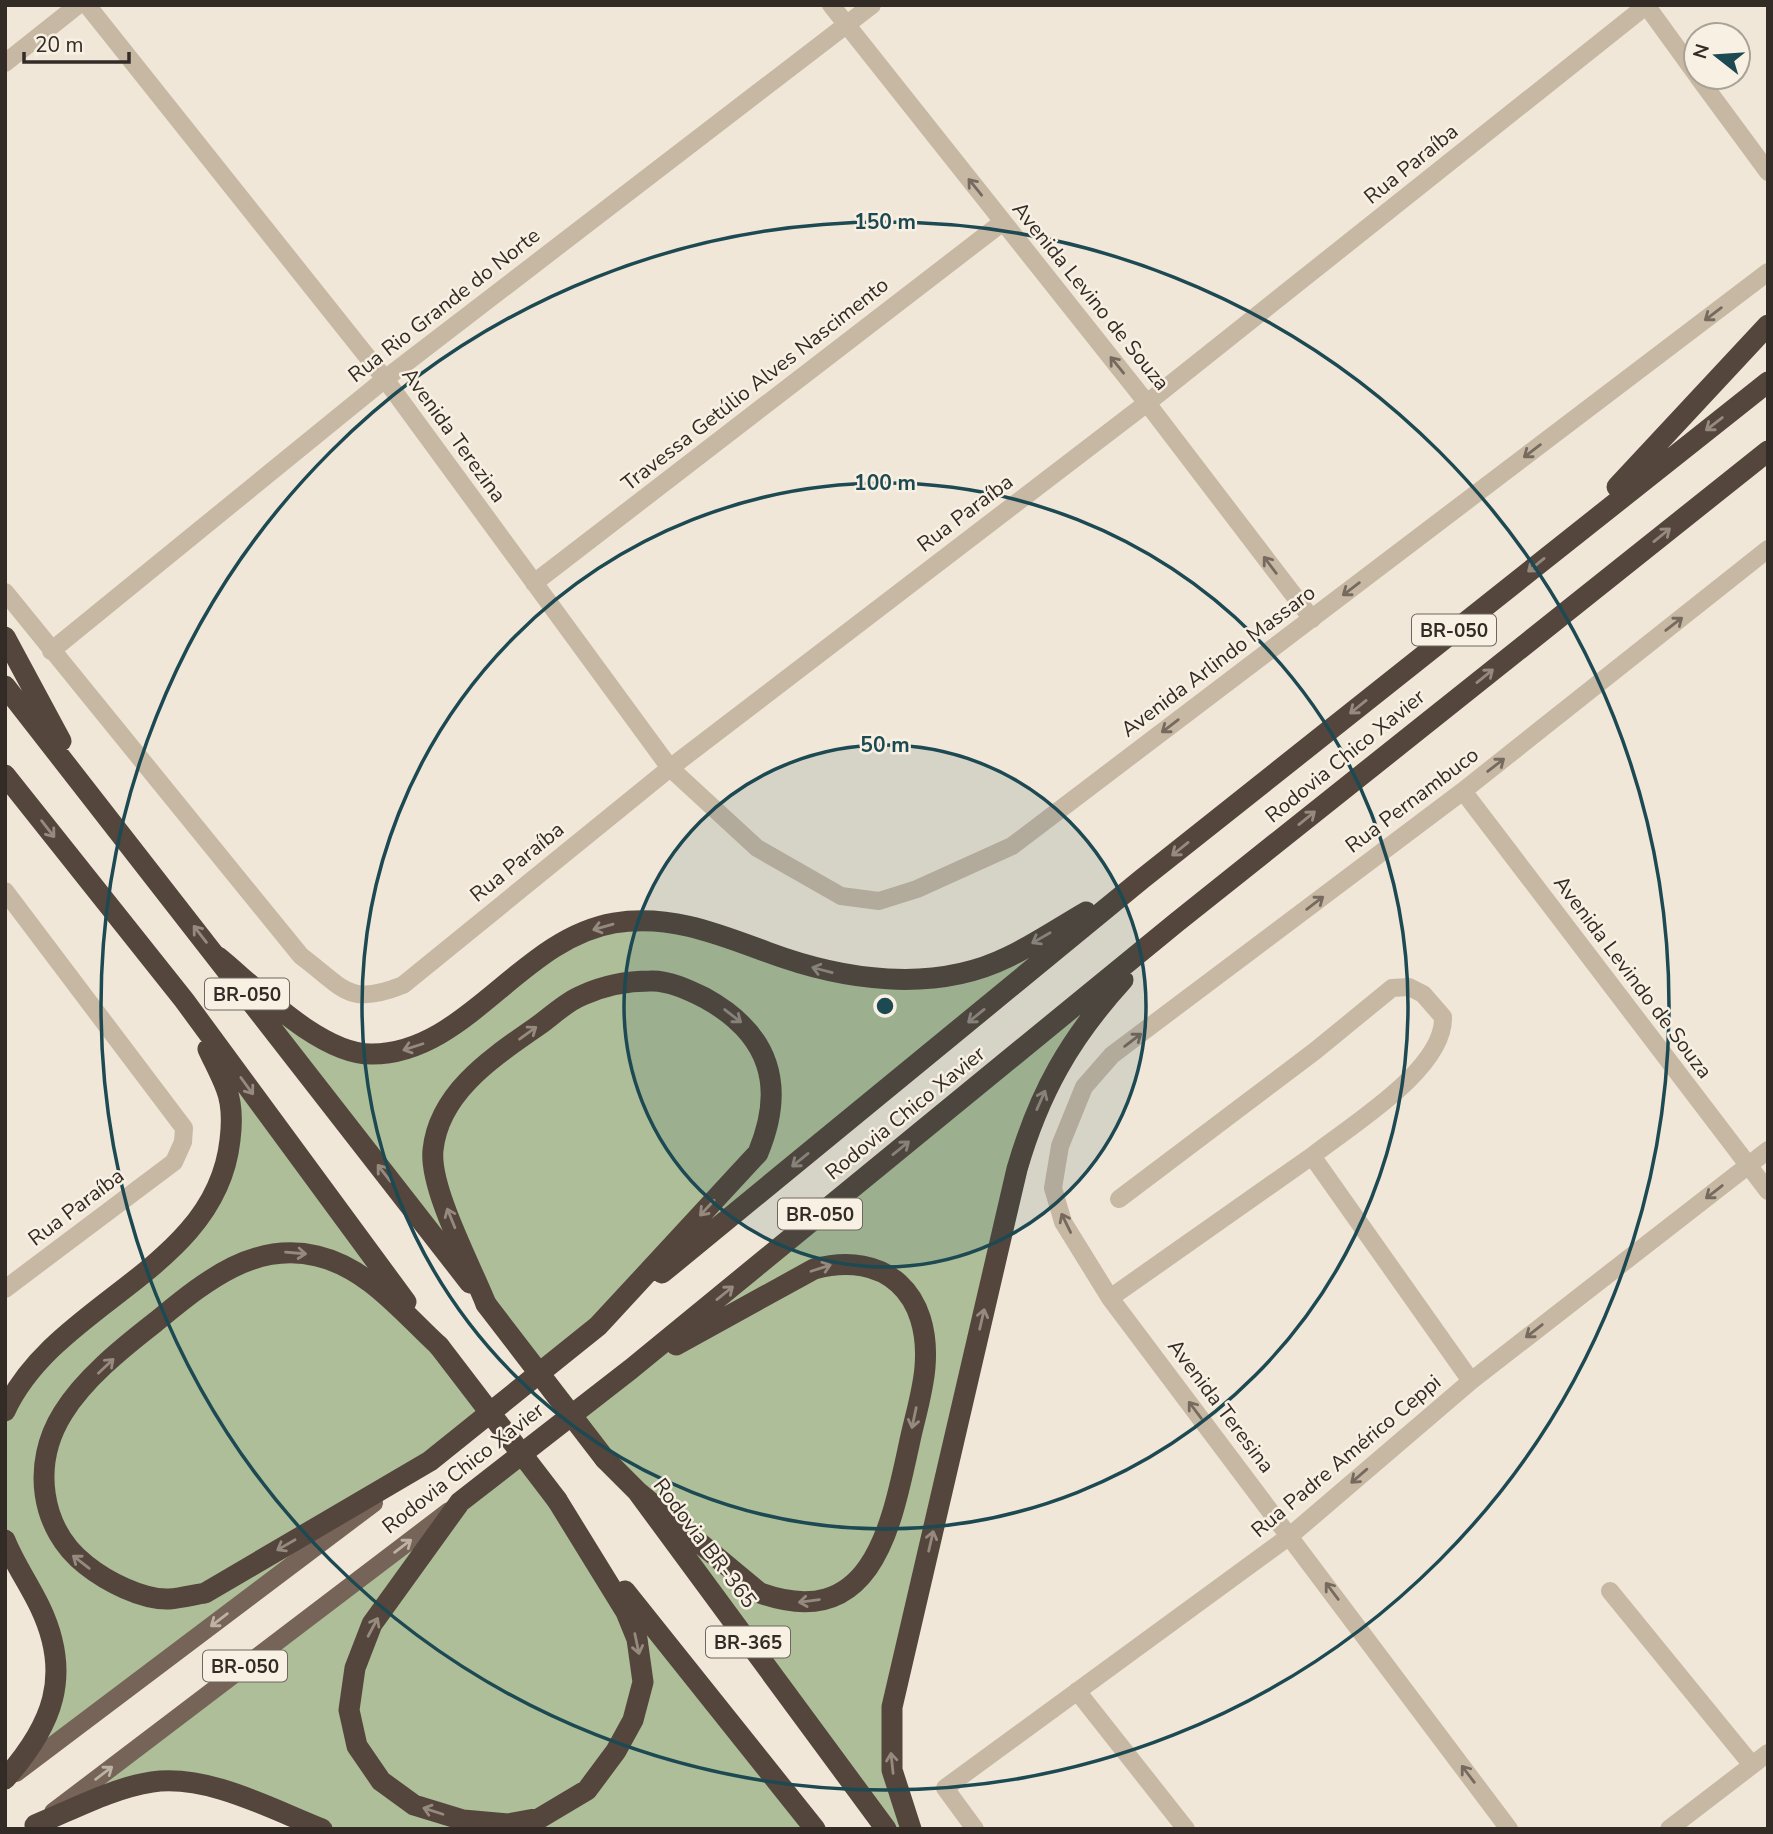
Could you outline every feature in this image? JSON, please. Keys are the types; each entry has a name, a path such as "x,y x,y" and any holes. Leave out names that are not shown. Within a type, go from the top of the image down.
{"highway":[{"path":"1570,537 1768,324"},
{"name":"Rodovia Chico Xavier","path":"598,1326 1142,879 1768,382"},
{"name":"Rodovia Chico Xavier","path":"460,1502 631,1369 1177,922 1768,450"},
{"path":"5,637 90,795"},
{"name":"BR-050","path":"5,686 605,1459"},
{"name":"BR-050","path":"5,775 184,1000 439,1346 557,1500 584,1540"},
{"path":"218,957 318,1037 369,1055 395,1052 422,1044 545,952 575,935 611,924 645,920 680,923 828,972 875,979 924,978 969,971 1007,958 1142,879"},
{"path":"911,1829 892,1770 892,1707 1027,1135 1049,1081 1074,1038 1177,922"},
{"path":"439,1346 370,1281 346,1265 288,1252 258,1256 230,1267 136,1337 85,1386 62,1414 43,1472 45,1501 53,1527 70,1553 97,1574 132,1590 166,1599 205,1593 430,1461 598,1326 758,1153 770,1124 772,1092 766,1058 746,1027 720,1006 689,989 652,980 613,985 580,995 493,1058 450,1101 435,1139 435,1179 486,1304"},
{"path":"5,1411 32,1366 54,1344 180,1241 204,1214 219,1187 229,1154 232,1124 227,1090 184,1000"},
{"path":"631,1369 814,1269 837,1263 870,1266 900,1284 913,1301 926,1345 925,1369 893,1518 884,1543 871,1564 853,1583 831,1596 807,1603 783,1601 760,1593 637,1491"},
{"name":"Rodovia BR-365","path":"605,1459 637,1491 886,1829"},
{"path":"460,1502 372,1624 355,1668 349,1710 356,1746 382,1781 414,1805 463,1820 508,1824 540,1818 587,1790 616,1751 632,1720 643,1682 637,1639 626,1612 584,1540"},
{"path":"5,1539 42,1609 57,1672 55,1698 45,1725 30,1751 5,1780"},
{"name":"BR-365","path":"584,1540 816,1829"},
{"path":"33,1827 121,1790 153,1782 189,1783 225,1792 322,1829"}],"main road":[{"path":"5,1780 430,1461"},
{"name":"Rodovia Chico Xavier","path":"33,1827 460,1502"}],"street":[{"path":"5,63 78,5"},
{"name":"Avenida Terezina","path":"88,5 385,379 670,768"},
{"name":"Avenida Levino de Souza","path":"831,5 1147,403 1312,619"},
{"name":"Rua Rio Grande do Norte","path":"51,651 385,379 872,5"},
{"path":"1646,5 1682,54"},
{"name":"Rua Paraíba","path":"5,592 301,956 355,995 374,997 402,985 670,768 1147,403 1646,5"},
{"path":"1709,91 1768,172"},
{"name":"Travessa Getúlio Alves Nascimento","path":"534,583 1003,222"},
{"name":"Avenida Arlindo Massaro","path":"670,768 758,848 841,897 879,901 917,889 1012,845 1768,272"},
{"name":"Rua Pernambuco","path":"1084,1087 1112,1055 1463,791 1768,549"},
{"name":"Avenida Levindo de Souza","path":"1463,791 1768,1191"},
{"name":"Rua Paraíba","path":"5,891 184,1128 183,1142 174,1162 5,1289"},
{"path":"1110,1298 1312,1156 1419,1072 1444,1029 1443,1017 1423,994 1409,987 1392,988 1315,1051 1119,1199"},
{"name":"Avenida Teresina","path":"1084,1087 1060,1146 1052,1188 1063,1222 1110,1298 1291,1535 1508,1829"},
{"name":"Rua Padre Américo Ceppi","path":"975,1829 945,1788 1291,1535 1471,1381 1768,1150"},
{"path":"1312,1156 1471,1381"},
{"path":"1610,1591 1752,1765"},
{"path":"1077,1690 1186,1829"},
{"path":"1670,1829 1768,1753"}],"green space":[{"path":"1142,879 536,1369 218,957 318,1037 395,1052 545,952 645,920 875,979 1007,958"},
{"path":"1177,922 1103,1001 1050,1081 892,1707 911,1829 886,1829 574,1418"},
{"path":"184,1000 491,1414 5,1781 30,1751 57,1672 5,1540 5,1411 13,1393 180,1242 219,1187 227,1090"},
{"path":"524,1458 584,1540 815,1829 322,1829 225,1792 153,1782 35,1825"}]}
